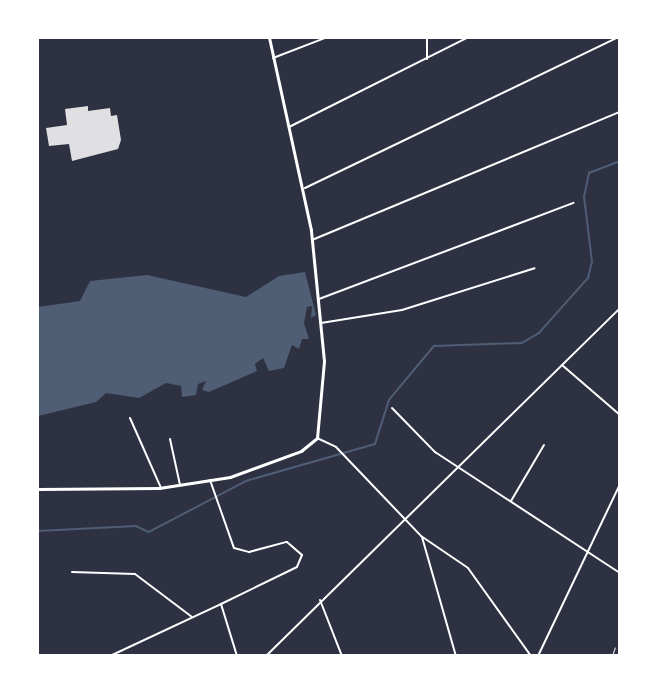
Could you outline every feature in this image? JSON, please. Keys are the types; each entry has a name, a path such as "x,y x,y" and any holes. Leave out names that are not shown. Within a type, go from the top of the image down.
{"street":[{"path":"38,489 161,488 210,480 301,451 317,438 324,361 312,240 305,188 269,38"},
{"path":"273,58 325,38"},
{"path":"427,38 427,59"},
{"path":"289,127 467,38"},
{"path":"305,188 616,38"},
{"path":"312,240 620,112"},
{"path":"319,299 573,203"},
{"path":"321,323 402,310 535,268"},
{"path":"266,656 402,519 462,468 620,308"},
{"path":"562,365 620,415"},
{"path":"392,408 435,452 620,573"},
{"path":"130,418 161,488"},
{"path":"170,438 180,485"},
{"path":"317,438 340,453 345,461 421,536 468,568 531,656"},
{"path":"511,501 544,444"},
{"path":"110,656 297,567 302,555 287,542 249,552 234,548 219,500 210,480"},
{"path":"538,656 620,484"},
{"path":"421,536 456,656"},
{"path":"72,572 135,574 192,617"},
{"path":"320,600 342,656"},
{"path":"221,604 237,656"}],"lane":[{"path":"612,656 615,647"}],"water":[{"path":"305,272 316,315 311,318 312,306 307,307 304,323 309,339 302,339 299,349 292,345 284,368 269,371 263,358 255,364 257,371 209,392 202,390 206,381 198,384 196,395 182,397 181,386 166,383 139,398 106,393 96,402 38,416 38,307 80,301 90,281 147,275 246,297 279,276"}],"building":[{"path":"88,106 88,111 110,108 111,116 117,115 121,140 118,149 72,161 69,144 49,146 46,128 67,125 65,109"}],"waterway":[{"path":"38,531 136,526 149,532 246,481 375,444 389,400 434,346 522,343 539,333 588,278 592,262 584,197 589,173 620,161"}]}
